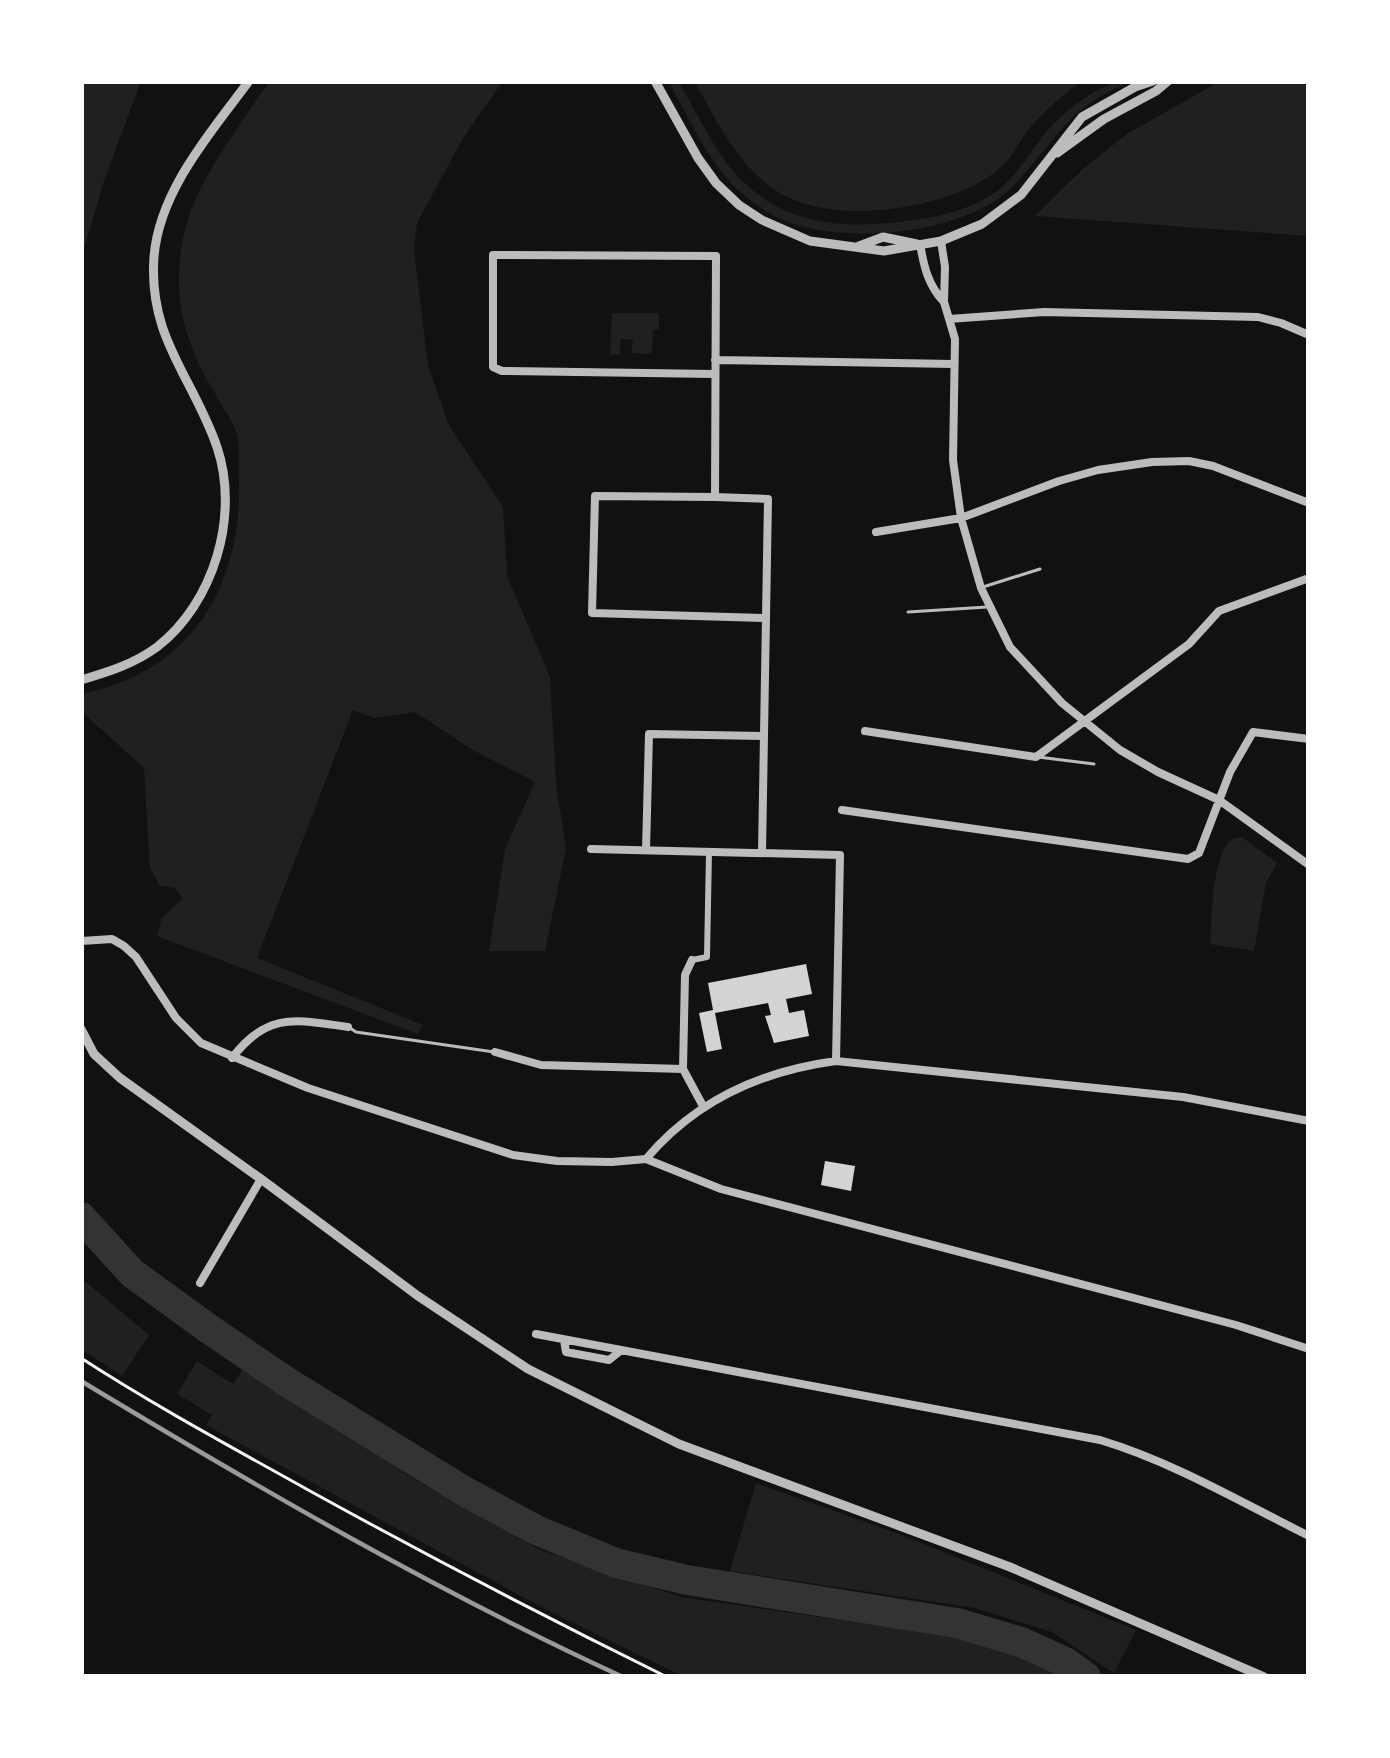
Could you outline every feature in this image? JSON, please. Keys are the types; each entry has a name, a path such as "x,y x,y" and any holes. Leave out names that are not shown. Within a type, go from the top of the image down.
{"street":[{"path":"81,680 132,662 176,629 201,593 220,542 226,510 218,448 160,328 154,259 157,236 177,186 249,81"},
{"path":"656,81 698,158 740,205 810,241 884,250 940,241 982,224 1021,195 1082,116 1153,81"},
{"path":"1052,156 1168,81"},
{"path":"940,241 944,302 955,339 953,460 961,518 988,607 1010,646 1082,722 1136,761 1219,800 1309,865"},
{"path":"920,244 932,290 944,302"},
{"path":"715,374 502,371 493,367 494,255 716,256 715,497"},
{"path":"949,319 1043,311 1258,317 1309,335"},
{"path":"715,360 954,364"},
{"path":"876,532 961,518 1098,470 1178,460 1213,466 1309,503"},
{"path":"762,853 766,618 768,499 595,496 592,613 766,618"},
{"path":"865,731 1036,757 1189,644 1220,611 1309,578"},
{"path":"842,810 1188,859 1199,854 1230,772 1253,731 1309,739"},
{"path":"646,850 649,734 764,736"},
{"path":"591,849 840,855 836,1061"},
{"path":"703,1106 683,1069 685,975 692,960 707,957 709,851"},
{"path":"81,941 112,939 124,946 176,1018 208,1048 308,1088 488,1149 557,1161 646,1159 722,1189 1236,1325 1309,1349"},
{"path":"232,1058 249,1036 277,1024 348,1028"},
{"path":"81,1029 94,1054 120,1078 454,1322 558,1385 720,1461 1010,1568 1264,1677"},
{"path":"495,1052 541,1065 683,1069"},
{"path":"646,1159 678,1125 737,1088 836,1061 1166,1095 1309,1121"},
{"path":"200,1283 261,1179"},
{"path":"536,1334 1096,1439 1178,1471 1309,1536"}],"lane":[{"path":"981,588 1040,569"},
{"path":"908,612 988,607"},
{"path":"1036,757 1094,764"},
{"path":"348,1028 495,1052"}],"path":[{"path":"81,1358 202,1432 384,1532 667,1677"}],"shaded area":[{"path":"81,81 141,81 81,259"},
{"path":"271,81 503,81 463,138 417,223 414,249 428,366 449,425 503,507 507,576 550,677 556,784 566,848 545,951 489,951 505,849 535,782 471,749 415,712 374,718 353,710 257,958 423,1025 418,1034 157,936 162,917 183,899 175,888 160,886 150,868 144,768 81,711 81,694 152,667 180,645 202,619 231,556 238,520 237,435 190,342 180,299 180,263 186,225 199,191"},
{"path":"668,81 678,81 725,161 761,197 802,217 872,224 925,218 979,202 1007,182 1049,129 1075,105 1106,86 1133,81 1078,113 1004,194 983,208 928,227 866,234 807,228 747,198 716,165"},
{"path":"694,81 1082,81 1047,110 1005,163 981,182 927,202 864,211 807,204 768,185 731,144"},
{"path":"1220,81 1309,81 1309,236 1035,216 1127,134"},
{"path":"612,313 659,313 652,354 631,353 633,340 621,338 619,355 610,354"},
{"path":"1242,837 1277,863 1266,883 1254,951 1210,944 1221,855 1228,843"},
{"path":"81,1278 149,1335 122,1376 81,1349"},
{"path":"197,1361 233,1384 245,1366 414,1479 540,1550 681,1597 952,1636 1014,1650 1074,1677 684,1677 545,1609 206,1425 212,1415 177,1394"},
{"path":"756,1483 894,1532 1136,1630 1114,1673 1052,1632 975,1608 730,1571"}],"building":[{"path":"806,964 812,994 786,999 789,1013 804,1010 809,1036 774,1043 765,1016 771,1015 768,1003 715,1013 722,1049 707,1052 699,1013 713,1010 708,983"},
{"path":"825,1161 855,1166 851,1191 821,1185"}],"waterway":[{"path":"81,1217 132,1273 209,1329 464,1491 536,1530 616,1563 687,1580 957,1623 1021,1642 1086,1677"}],"railway":[{"path":"81,1381 348,1536 623,1677"}]}
